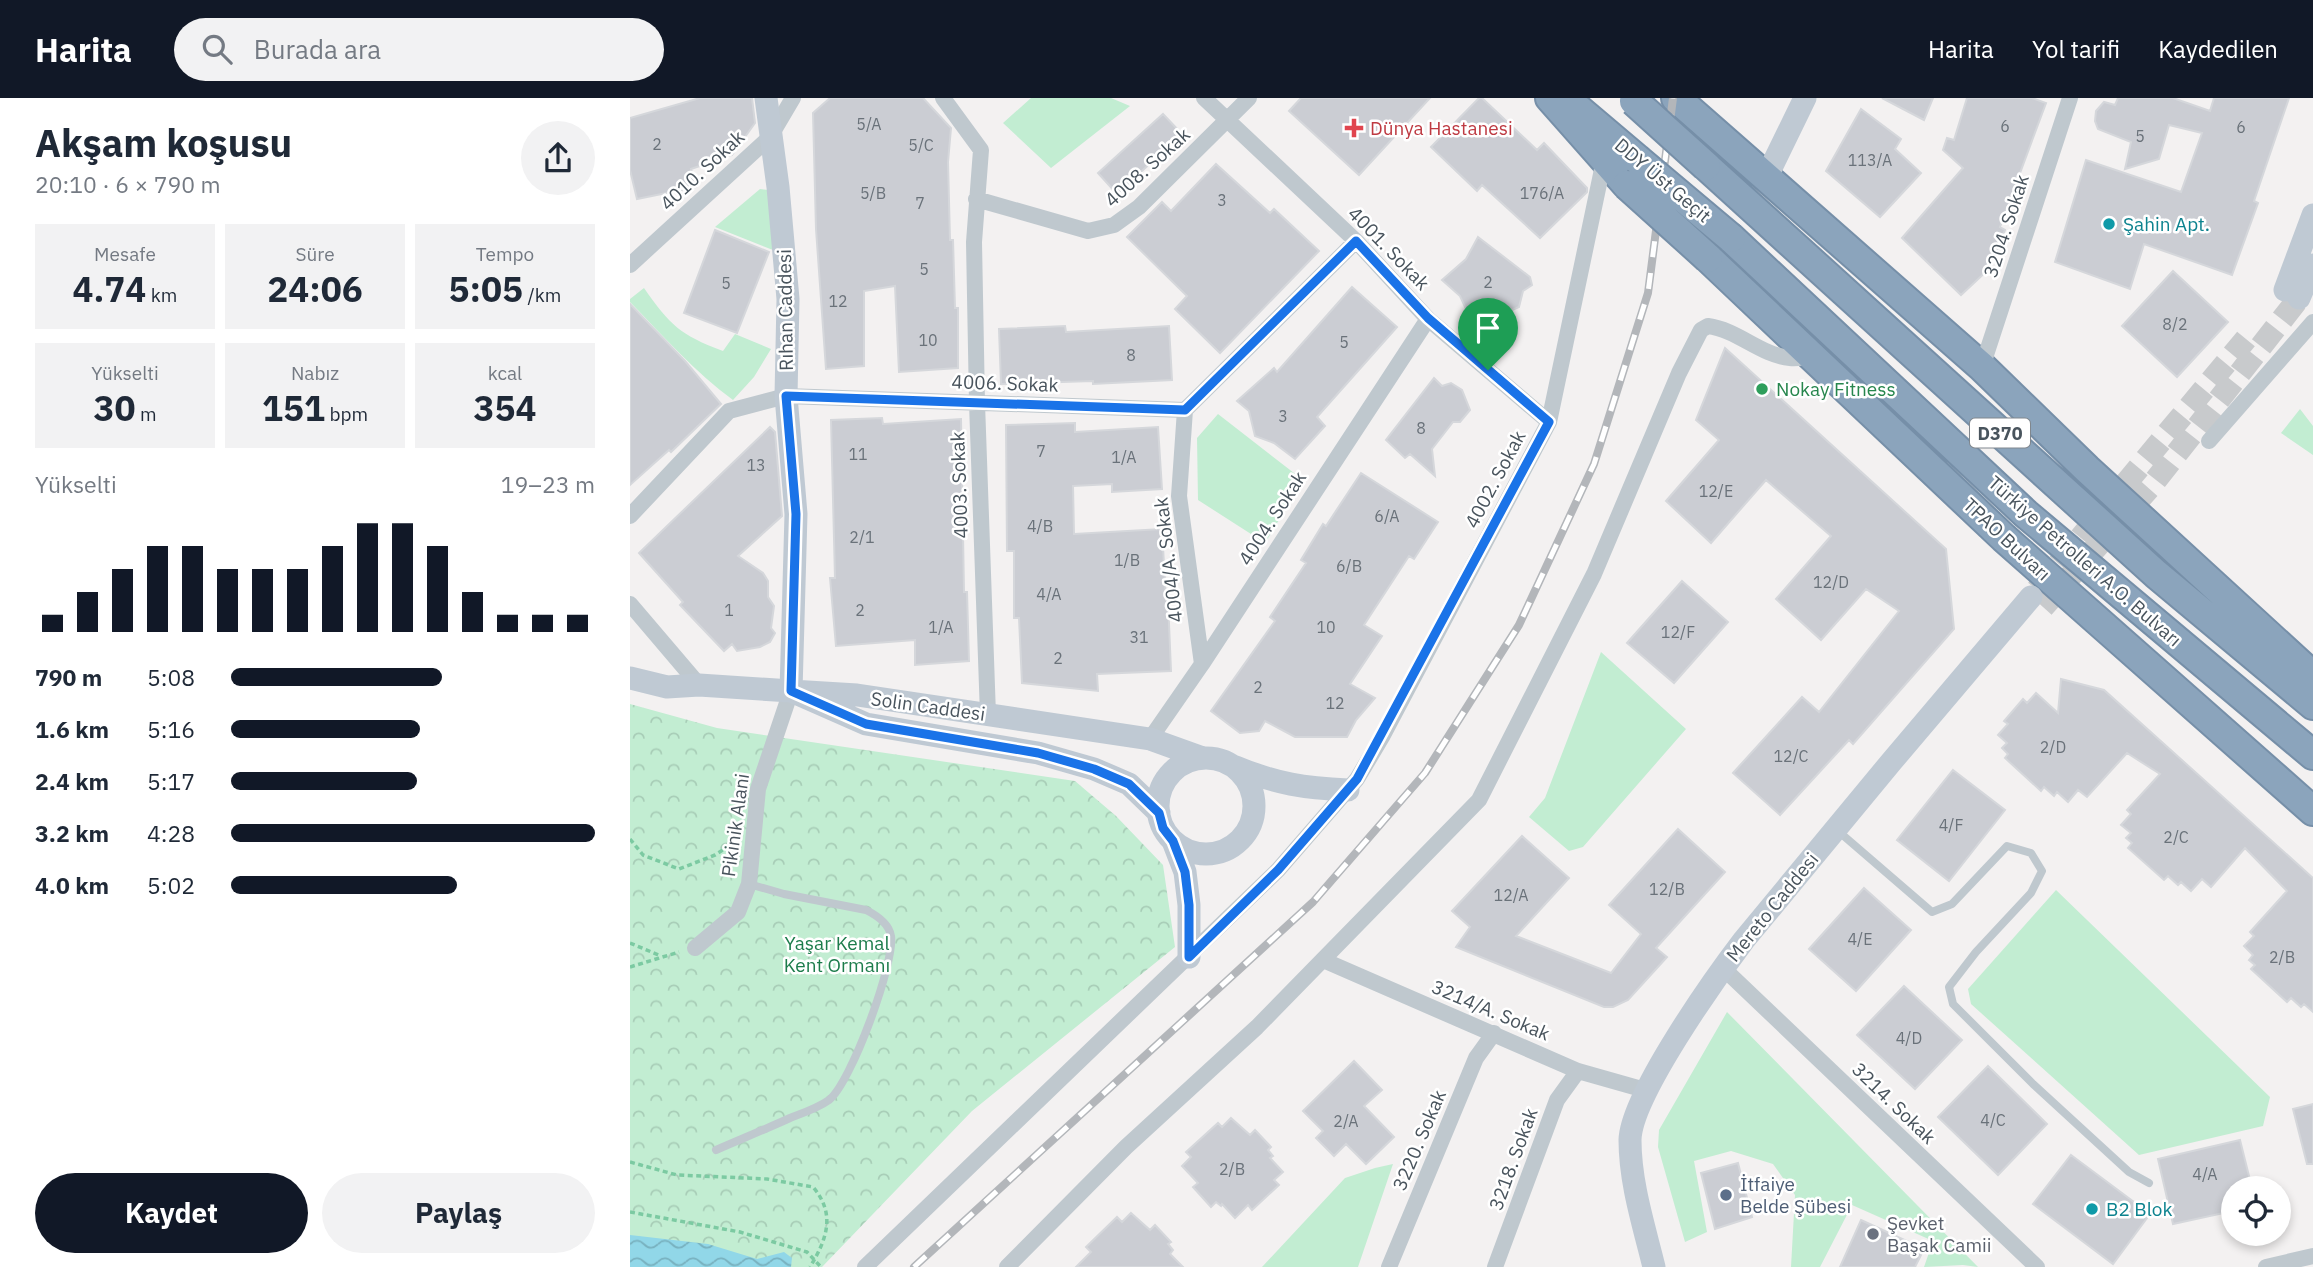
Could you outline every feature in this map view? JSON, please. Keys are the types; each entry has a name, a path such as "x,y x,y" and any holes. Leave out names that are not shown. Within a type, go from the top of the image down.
{"highway":[{"path":"1550,98 1604,160"},
{"name":"DDY Üst Geçit","path":"1565,98 1731,238"},
{"path":"1676,98 1982,367 2309,692"},
{"name":"DDY Üst Geçit","path":"1632,100 2156,573 2309,692"},
{"name":"TPAO Bulvarı","path":"1604,160 1627,185 2004,538 2313,811"},
{"name":"Türkiye Petrolleri A.O. Bulvarı","path":"1731,238 2026,514 2313,755"}],"street":[{"name":"Rıhan Caddesi","path":"766,98 778,187 788,299 786,396 796,514 791,691"},
{"name":"4010. Sokak","path":"630,265 770,136 793,98"},
{"name":"4003. Sokak","path":"943,98 981,150 974,242 988,715"},
{"name":"4001. Sokak","path":"1204,98 1356,241 1428,318 1549,422"},
{"name":"4008. Sokak","path":"976,199 1088,231 1114,225 1139,207 1249,98"},
{"name":"3204. Sokak","path":"1982,367 2070,98"},
{"path":"1766,178 1798,103"},
{"name":"4002. Sokak","path":"865,1267 1278,870 1357,779 1382,737 1549,422 1604,160"},
{"path":"2313,215 2292,294 2313,265"},
{"path":"1185,410 1356,241"},
{"name":"4004. Sokak","path":"1150,740 1428,318"},
{"path":"2209,440 2313,322"},
{"path":"1007,1267 1126,1147 1258,1027 1479,800 1594,574 1679,373 1701,330 1708,326 1718,327 1740,335 1765,350 1790,358 1812,356"},
{"name":"4006. Sokak","path":"630,516 729,411 786,396 1185,410"},
{"name":"4004/A. Sokak","path":"1185,410 1179,496 1202,664"},
{"name":"Mereto Caddesi","path":"1654,1267 1635,1190 1630,1138 1645,1090 1723,968 2037,602"},
{"path":"630,604 699,685"},
{"path":"630,678 667,687 699,685 791,691"},
{"name":"Solin Caddesi","path":"791,691 857,695 1150,740 1203,758"},
{"name":"Solin Caddesi","path":"791,691 866,724 1038,753 1094,769 1129,784 1159,813"},
{"name":"Pikinik Alani","path":"695,948 738,912 749,884 758,789 791,691"},
{"path":"1189,957 1189,905 1185,872 1173,841 1163,828 1159,813 1162,790 1174,770 1203,758 1218,759 1268,780 1305,788 1348,790"},
{"path":"1173,841 1186,850 1201,854 1217,853 1232,847 1244,836 1252,822 1255,807 1252,791 1245,777 1233,766"},
{"name":"3214/A. Sokak","path":"1323,960 1578,1070 1645,1090"},
{"name":"3214. Sokak","path":"1723,968 2037,1267"},
{"name":"3220. Sokak","path":"1394,1266 1476,1058 1494,1033"},
{"name":"3218. Sokak","path":"1495,1267 1557,1100 1578,1070"},
{"path":"2266,1267 2313,1256"}],"lane":[{"path":"1841,833 1932,912 1952,904 2007,846 2031,853 2042,871 2031,893 1976,952 1949,988 1954,1004 2033,1084 2129,1172 2149,1183"},
{"path":"716,1150 820,1105 838,1091 858,1052 889,956 891,936 888,928 875,914 749,884"}],"path":[{"path":"630,839 643,855 679,869 715,855 754,830"},
{"path":"630,943 663,957"},
{"path":"630,967 695,948"},
{"path":"630,1162 677,1175 767,1179 813,1186 827,1210 822,1245 810,1267"},
{"path":"630,1212 740,1232 807,1252 821,1267"}],"green space":[{"path":"1031,98 1111,98 1130,106 1051,168 1003,123"},
{"path":"760,189 768,190 773,250 715,227"},
{"path":"644,288 669,320 696,340 723,351 735,334 771,349 754,377 733,400 692,366 630,302 630,299"},
{"path":"2300,409 2313,426 2313,455 2281,433"},
{"path":"1218,414 1303,480 1265,543 1198,500 1197,438"},
{"path":"1601,652 1686,729 1583,847 1569,851 1529,817 1545,798"},
{"name":"Yaşar Kemal Kent Ormanı","path":"630,704 717,728 1075,781 1116,816 1163,865 1175,947 972,1111 822,1267 630,1267"},
{"path":"2056,890 2270,1097 2263,1126 2139,1155 1971,1004 1968,989"},
{"path":"1727,1012 1978,1267 1924,1267 1933,1241 1852,1205 1820,1267 1791,1267 1795,1195 1773,1164 1731,1151 1694,1161 1707,1232 1685,1242 1658,1147 1659,1130"},
{"path":"1393,1164 1358,1267 1262,1267 1345,1178"}],"water":[{"path":"630,1235 708,1244 757,1259 784,1252 792,1258 791,1267 630,1267"}],"building":[{"path":"700,98 752,98 755,123 732,155 691,169 696,187 637,199 630,170 630,118"},
{"path":"830,98 923,98 951,128 948,162 950,240 953,240 955,308 958,308 958,368 899,372 895,286 864,291 864,366 826,369 816,229 813,113"},
{"name":"Dünya Hastanesi","path":"1301,98 1430,98 1359,175 1289,111"},
{"path":"1479,98 1537,150 1544,143 1587,188 1587,192 1540,238 1482,185 1477,191 1431,147"},
{"path":"1882,98 1933,98 1924,120"},
{"path":"1967,98 2032,98 2046,103 2000,227 2005,230 1989,269 1961,295 1902,238 1963,168 1943,150 1947,138 1954,140"},
{"path":"2118,98 2173,98 2210,111 2214,98 2289,98 2254,201 2258,203 2232,275 2144,244 2130,289 2055,262 2086,160 2181,192 2202,133 2169,125 2159,159 2125,169 2131,142 2098,129 2095,121 2096,111 2104,102 2115,105"},
{"path":"1861,109 1901,139 1895,149 1921,173 1880,217 1826,171"},
{"path":"1163,114 1182,134 1117,194 1098,173"},
{"path":"1216,164 1270,213 1274,209 1319,251 1220,353 1175,309 1187,296 1127,237 1162,202 1171,211"},
{"path":"715,230 769,252 737,333 684,313"},
{"path":"1478,237 1530,277 1532,285 1523,291 1519,307 1503,314 1493,331 1473,310 1466,309 1460,296 1442,280 1466,259"},
{"path":"2173,271 2228,322 2177,377 2122,326"},
{"path":"1352,287 1397,327 1317,417 1325,426 1295,459 1274,443 1255,436 1249,411 1237,401 1274,368 1277,372"},
{"path":"630,304 685,361 721,404 671,452 669,450 630,485"},
{"path":"1065,326 1066,332 1169,326 1172,380 1093,384 1093,381 1001,384 999,329"},
{"path":"1725,348 1946,549 1954,629 1853,744 1849,740 1780,815 1733,773 1802,697 1819,712 1899,611 1866,589 1821,640 1776,599 1831,536 1766,480 1711,543 1666,501 1719,440 1696,420"},
{"path":"1434,378 1442,386 1451,383 1462,390 1470,410 1460,422 1453,422 1432,449 1435,476 1410,454 1405,458 1386,440"},
{"path":"882,418 883,424 961,419 964,592 967,592 969,661 915,665 915,640 836,646 830,578 835,578 831,420"},
{"path":"1075,423 1075,432 1158,427 1162,489 1112,492 1112,484 1073,486 1074,534 1162,529 1171,671 1097,674 1098,691 1022,683 1019,618 1014,618 1014,551 1007,551 1006,425"},
{"path":"770,427 775,432 782,516 738,556 763,573 768,581 768,597 774,606 771,628 775,633 770,642 760,647 737,651 732,644 724,651 680,605 683,602 639,553"},
{"path":"1361,473 1438,522 1414,559 1409,556 1364,625 1382,636 1350,684 1375,698 1356,720 1347,737 1295,737 1265,721 1259,731 1240,733 1211,711 1275,621 1270,617 1306,563 1301,560 1323,524 1326,526"},
{"path":"1682,581 1728,622 1674,683 1627,643"},
{"path":"2061,679 2104,690 2313,878 2313,1012 2304,1004 2301,1007 2291,998 2287,1002 2251,969 2255,965 2249,960 2253,955 2244,946 2254,936 2250,932 2287,891 2245,848 2211,887 2202,879 2191,891 2168,876 2164,880 2128,848 2132,843 2126,838 2131,833 2121,825 2131,814 2127,810 2160,774 2127,753 2087,797 2078,790 2068,802 2057,792 2054,796 2044,787 2041,791 2005,758 2008,754 2002,748 2007,743 1998,735 2008,724 2004,721 2023,699 2027,703 2036,693 2058,713"},
{"path":"1953,770 2005,810 1949,881 1897,840"},
{"path":"1678,829 1725,872 1656,948 1667,957 1628,1000 1613,1007 1604,1007 1456,947 1470,927 1452,911 1522,836 1569,878 1516,936 1611,973 1641,934 1609,905"},
{"path":"1864,888 1911,930 1856,991 1809,949"},
{"path":"1904,986 1962,1040 1915,1089 1857,1035"},
{"path":"1354,1061 1382,1090 1364,1106 1394,1137 1366,1164 1346,1144 1334,1156 1316,1138 1323,1131 1303,1111"},
{"path":"1988,1066 2047,1124 1998,1175 1938,1117"},
{"path":"2313,1104 2313,1164 2307,1164 2293,1109"},
{"path":"1231,1118 1250,1135 1255,1130 1271,1147 1268,1150 1273,1156 1270,1158 1283,1172 1274,1180 1279,1185 1252,1210 1248,1205 1235,1218 1222,1204 1221,1206 1216,1202 1211,1207 1193,1187 1198,1183 1182,1166 1191,1157 1186,1152 1218,1123 1222,1127"},
{"path":"2240,1140 2249,1176 2221,1176 2221,1214 2173,1224 2158,1159"},
{"name":"B2 Blok","path":"2071,1155 2150,1214 2113,1264 2033,1204"},
{"name":"İtfaiye Belde Şübesi","path":"1738,1163 1752,1217 1715,1229 1701,1173"},
{"path":"1131,1213 1150,1230 1155,1225 1171,1242 1168,1244 1173,1250 1170,1254 1183,1267 1076,1267 1091,1252 1086,1247 1117,1217 1122,1222"},
{"name":"Şevket Başak Camii","path":"1861,1220 1924,1249 1915,1267 1840,1267"}],"tunnel":[{"path":"2043,607 2151,486 2299,298"},
{"path":"2037,590 2246,339"}],"railway":[{"path":"914,1267 1313,902 1425,773 1519,625 1594,464 1648,293 1673,98"}],"place":[{"name":"Dünya Hastanesi","path":"1354,128"},
{"name":"Şahin Apt.","path":"2109,224"},
{"name":"Nokay Fitness","path":"1762,389"},
{"name":"İtfaiye Belde Şübesi","path":"1726,1195"},
{"name":"B2 Blok","path":"2092,1209"},
{"name":"Şevket Başak Camii","path":"1873,1234"}],"route":[{"path":"1356,241 1428,318 1488,370 1549,422 1382,737 1357,779 1278,870 1189,957 1189,905 1185,872 1173,841 1163,828 1159,813 1129,784 1094,769 1038,753 866,724 791,691 796,514 786,396 1185,410 1356,241"}]}
